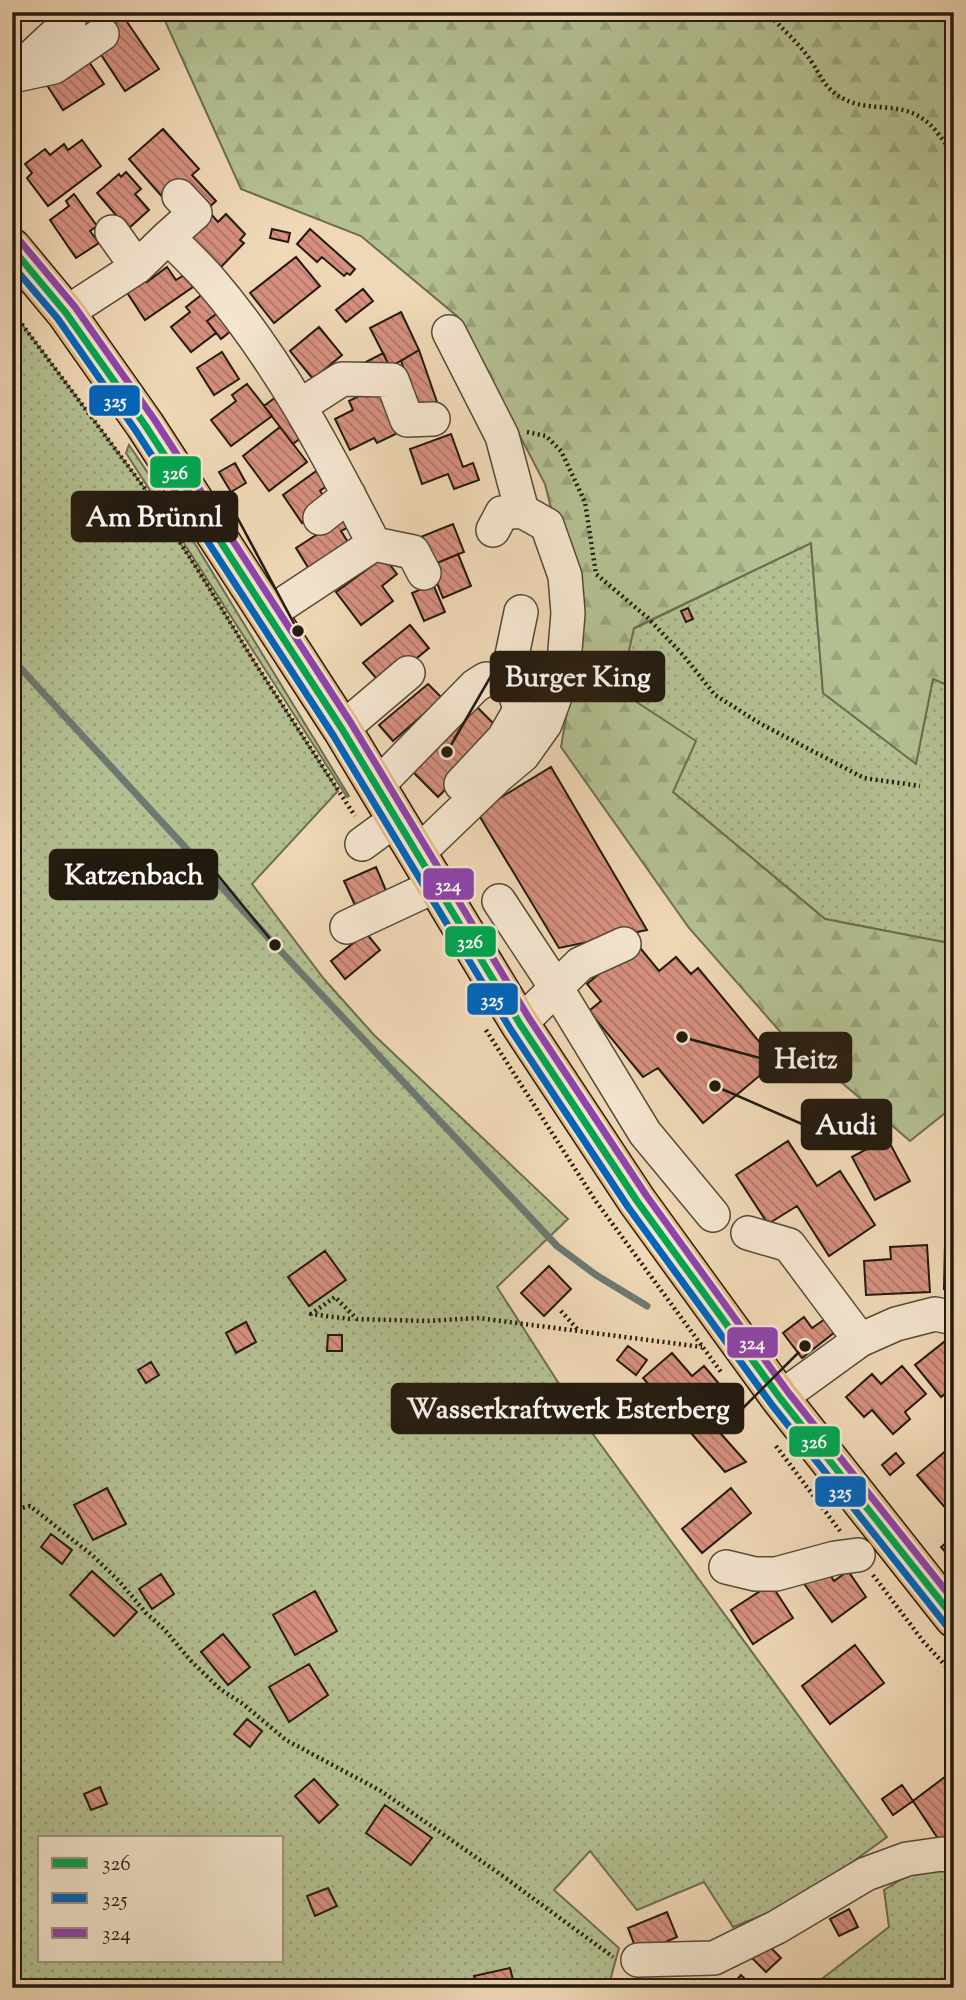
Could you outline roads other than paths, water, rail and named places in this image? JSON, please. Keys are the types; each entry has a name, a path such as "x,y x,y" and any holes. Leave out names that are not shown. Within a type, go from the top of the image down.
{"main road":[{"path":"12,248 66,313 145,425 342,729 520,1024 613,1166 780,1398 954,1618"}],"street":[{"path":"12,75 69,22"},
{"path":"12,75 54,67 102,34"},
{"path":"66,313 137,267 195,213 179,196"},
{"path":"111,232 137,267"},
{"path":"168,237 209,278 257,341 300,406 374,544"},
{"path":"449,332 502,436 522,511"},
{"path":"300,406 342,379 392,380 407,420 433,419"},
{"path":"320,518 349,495"},
{"path":"347,927 413,848 523,755 545,724 563,675 568,613 565,576 547,525 522,511 502,513 493,530"},
{"path":"268,614 374,544 413,552 424,573"},
{"path":"506,684 521,612"},
{"path":"342,729 408,673"},
{"path":"376,787 475,686 486,679 514,689 520,710 504,738 440,808 416,827 413,848"},
{"path":"362,844 413,848"},
{"path":"499,901 557,989 645,1133 713,1215"},
{"path":"520,1024 580,964 624,944"},
{"path":"613,1166 645,1133"},
{"path":"748,1233 789,1245 860,1340"},
{"path":"780,1398 860,1340 896,1324 935,1314 954,1318"},
{"path":"726,1567 755,1574 776,1574 858,1555"},
{"path":"638,1960 714,1958 777,1927 866,1874 907,1859 942,1854 954,1856"}],"waterway":[{"path":"12,659 557,1246 596,1275 647,1306"}],"place":[{"name":"Am Brünnl","path":"298,631"},
{"name":"Burger King","path":"447,752"},
{"name":"Katzenbach","path":"275,945"},
{"name":"Heitz","path":"682,1037"},
{"name":"Audi","path":"715,1086"},
{"name":"Wasserkraftwerk Esterberg","path":"805,1346"}]}
